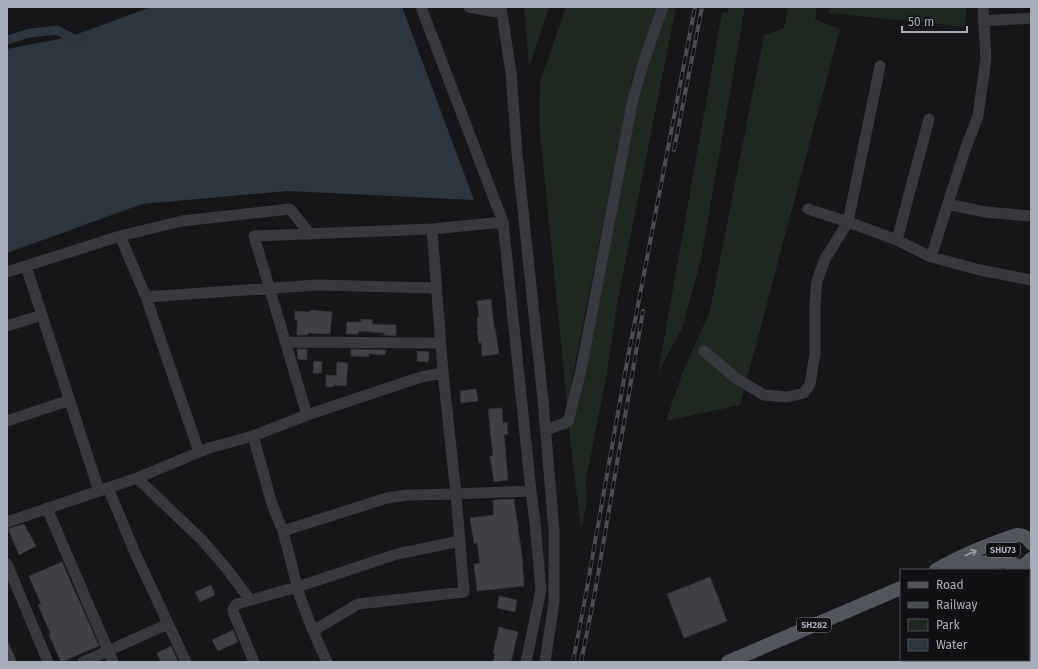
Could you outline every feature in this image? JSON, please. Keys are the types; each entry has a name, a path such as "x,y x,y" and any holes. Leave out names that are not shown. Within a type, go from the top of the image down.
{"main road":[{"name":"SHU73","path":"1031,529 1010,538 1004,545 1003,553 1016,567 1024,565 1031,559"},
{"name":"SHU73","path":"1016,536 1027,538 1031,543"},
{"path":"938,569 995,542 1016,536"},
{"path":"958,569 978,563 1016,567"},
{"name":"SH282","path":"728,662 900,588"}],"street":[{"path":"421,7 502,222 541,590 526,662"},
{"path":"469,7 501,10 511,73 517,153 546,430 554,530 554,602 545,662"},
{"path":"546,430 568,422 580,370 633,99 645,58 663,7"},
{"path":"931,257 965,150 978,116 986,59 983,7"},
{"path":"983,21 1031,18"},
{"path":"704,351 737,379 764,394 786,397 804,393 810,384 814,354 817,281 825,259 848,222 880,66"},
{"path":"897,240 929,119"},
{"path":"948,204 985,212 1031,216"},
{"path":"7,272 120,236 182,221 290,209 310,234"},
{"path":"808,209 897,240 931,257 980,270 1031,280"},
{"path":"307,415 254,236 432,229 502,222"},
{"path":"313,631 358,604 464,592 456,494 435,288 432,229"},
{"path":"120,236 146,297 199,452"},
{"path":"26,266 70,400 104,490 186,662"},
{"path":"146,297 270,289 317,284 435,288"},
{"path":"7,326 42,314"},
{"path":"285,342 440,343"},
{"path":"8,518 47,508 104,490 199,452 253,436 307,415 421,377 443,373"},
{"path":"7,421 70,400"},
{"path":"253,436 272,504 283,531 297,587 313,631 327,662"},
{"path":"137,478 202,540 227,569 250,600"},
{"path":"283,531 387,498 408,495 531,491"},
{"path":"47,508 113,662"},
{"path":"254,662 233,610 237,604 297,587 397,554 460,541"},
{"path":"7,564 48,662"},
{"path":"83,662 168,624"}],"green space":[{"path":"524,7 549,7 529,67"},
{"path":"566,7 661,7 631,84 567,405 539,123 540,82"},
{"path":"669,7 676,7 617,304 607,373 586,480 587,501 581,531 569,430 587,366 638,102 650,56"},
{"path":"729,7 745,7 701,260 682,328 658,373 722,12 728,13"},
{"path":"788,7 817,7 815,19 840,29 740,405 666,421 682,374 710,311 764,35 784,28"},
{"path":"830,7 967,7 965,27 828,13"}],"water":[{"path":"151,7 402,7 474,200 288,191 142,204 7,253 7,49 69,37"}],"building":[{"path":"491,299 494,328 499,354 482,356 481,343 479,343 477,330 477,317 479,317 477,301"},
{"path":"310,310 332,312 330,334 308,333 308,335 297,335 297,320 295,320 295,311 310,312"},
{"path":"361,319 373,320 372,324 396,325 396,336 384,335 384,333 358,331 358,334 346,334 347,322 361,322"},
{"path":"297,349 307,349 307,360 298,359"},
{"path":"351,349 386,350 385,355 369,354 369,357 351,356"},
{"path":"417,351 429,352 428,362 417,361"},
{"path":"314,361 322,362 321,373 313,373"},
{"path":"337,362 348,363 346,386 334,385 334,387 326,387 326,375 336,376"},
{"path":"476,389 478,401 461,403 460,391"},
{"path":"502,408 503,423 507,422 508,434 504,435 508,480 494,482 490,456 493,456 488,409"},
{"path":"514,499 522,556 524,586 477,591 474,564 480,563 477,543 474,543 470,518 494,515 493,500"},
{"path":"24,524 36,546 19,555 8,529"},
{"path":"62,562 99,646 61,662 49,635 51,635 38,605 41,604 29,576"},
{"path":"710,577 727,621 684,638 667,594"},
{"path":"211,585 215,595 200,602 195,592"},
{"path":"499,596 517,600 515,612 497,608"},
{"path":"499,627 518,632 511,662 493,662 495,654 493,653"},
{"path":"233,630 238,642 218,651 212,640"},
{"path":"7,640 17,662 7,662"},
{"path":"171,646 178,662 161,662 157,653"}],"waterway":[{"path":"7,40 30,33 57,30 79,42"}],"railway":[{"path":"573,662 625,373 695,7"},
{"path":"674,150 702,7"},
{"path":"581,662 595,592 643,311"}]}
